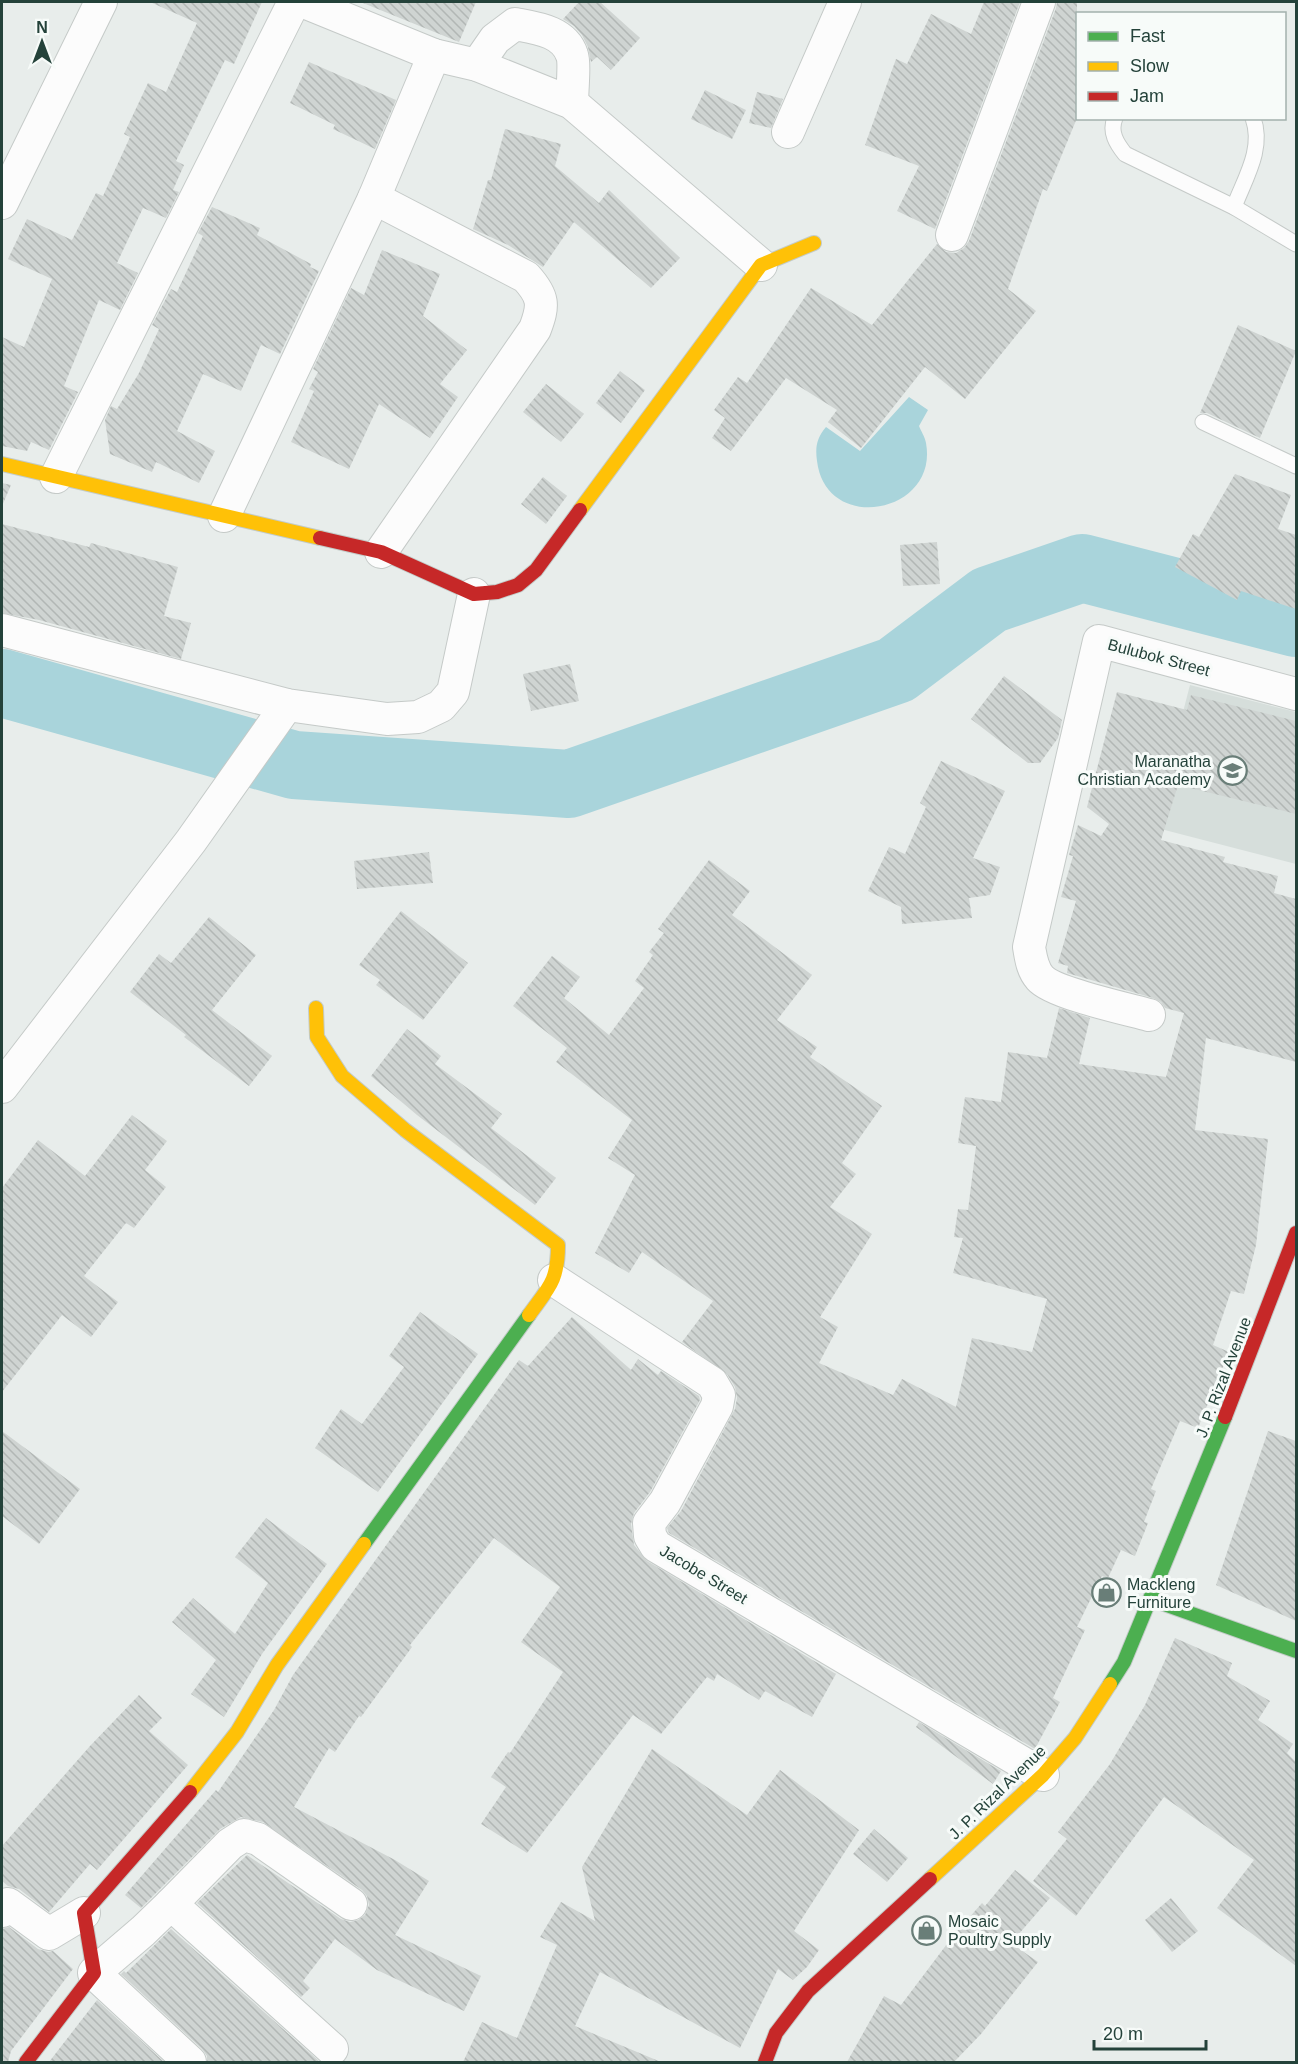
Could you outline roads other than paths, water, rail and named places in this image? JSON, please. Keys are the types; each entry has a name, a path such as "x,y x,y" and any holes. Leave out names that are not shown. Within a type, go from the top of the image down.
{"street":[{"path":"2,203 100,2"},
{"path":"56,477 294,2"},
{"path":"304,2 434,54 477,65 572,103 761,265"},
{"path":"788,132 845,2"},
{"path":"952,235 1039,2"},
{"path":"477,65 495,39 515,24 540,28 561,38 573,55 572,103"},
{"path":"224,516 375,198 434,54"},
{"path":"375,198 526,277 537,289 542,311 535,329 381,552"},
{"path":"2,464 381,552 474,594 497,592 518,585 536,570 761,265 814,243"},
{"path":"2,630 287,705 387,719 418,717 441,706 453,692 474,594"},
{"name":"Bulubok Street","path":"1149,1015 1076,996 1041,979 1032,965 1029,947 1099,641 1296,693"},
{"path":"2,1087 191,841 287,705"},
{"path":"2,1911 8,1904 49,1934 84,1913 209,1770 265,1689 284,1656 554,1280 558,1264 558,1245 405,1130 342,1076 317,1037 316,1008"},
{"name":"J. P. Rizal Avenue","path":"765,2062 780,2028 808,1991 1043,1775 1074,1738 1124,1662 1202,1475 1296,1237"},
{"name":"Jacobe Street","path":"554,1280 712,1383 719,1395 717,1406 665,1502 649,1523 650,1536 656,1546 1043,1775"},
{"path":"1150,1599 1296,1651"},
{"path":"28,2062 94,1973 171,1904 231,1844 244,1835 258,1839 351,1904"},
{"path":"171,1904 332,2049"},
{"path":"84,1913 94,1973 190,2062"}],"lane":[{"path":"1114,120 1112,125 1114,135 1117,144 1125,154 1234,207 1296,244"},
{"path":"1234,207 1257,150 1253,120"},
{"path":"1203,422 1296,466"}],"water":[{"path":"909,397 928,410 919,426 926,443 925,467 916,486 900,499 880,506 859,507 840,499 825,484 817,461 817,442 823,431 826,427 860,451"}],"waterway":[{"path":"2,683 294,765 569,784 896,670 989,600 1082,568 1296,623"}],"place":[{"name":"Maranatha Christian Academy","path":"1232,770"},
{"name":"Mackleng Furniture","path":"1106,1593"},
{"name":"Mosaic Poultry Supply","path":"927,1930"}]}
